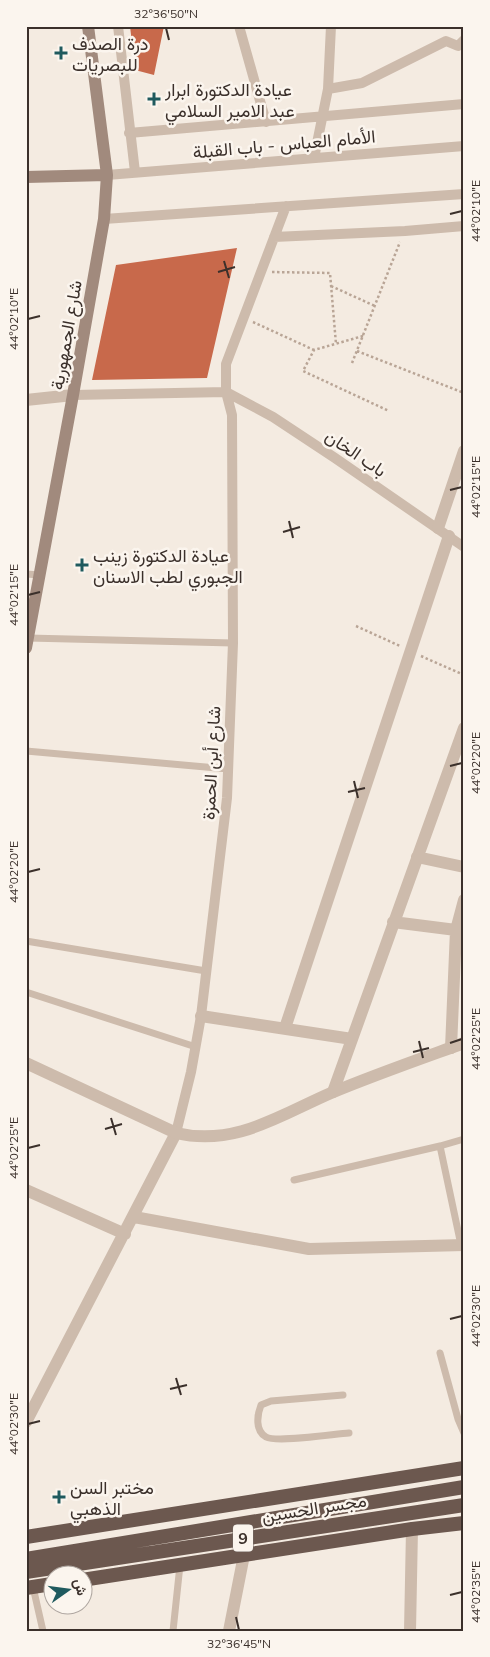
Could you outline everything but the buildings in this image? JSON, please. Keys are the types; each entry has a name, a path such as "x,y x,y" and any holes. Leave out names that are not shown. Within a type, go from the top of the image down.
{"highway":[{"path":"26,1537 464,1468"},
{"name":"مجسر الحسين","path":"26,1559 461,1487"},
{"name":"مجسر الحسين","path":"26,1572 462,1505"},
{"path":"92,1578 412,1529 464,1523"},
{"path":"29,1588 42,1586"}],"main road":[{"name":"شارع الجمهورية","path":"27,641 74,395 104,219 107,175 88,26"},
{"path":"26,177 107,175"}],"street":[{"path":"118,26 135,172"},
{"path":"239,26 266,122"},
{"path":"314,158 328,89 331,26"},
{"path":"328,89 362,83 446,41 458,46 464,40"},
{"path":"129,133 464,104"},
{"name":"الأمام العباس - باب القبلة","path":"107,175 464,146"},
{"path":"104,219 464,194"},
{"name":"شارع أبن الحمزة","path":"176,1133 191,1072 201,1016 227,798 233,643 232,415 226,392 226,364 286,206"},
{"path":"274,236 404,231 464,226"},
{"path":"26,400 74,395 226,392"},
{"name":"باب الخان","path":"226,392 272,417 335,458 464,547"},
{"path":"438,528 464,451"},
{"path":"284,1028 449,536"},
{"path":"333,1092 464,728"},
{"path":"417,857 464,867"},
{"path":"26,1063 176,1133 194,1137 213,1137 245,1131 333,1092 458,1046 460,929 464,900"},
{"path":"393,922 460,929"},
{"path":"201,1016 352,1039"},
{"path":"26,1422 176,1133"},
{"path":"26,1190 125,1234"},
{"path":"134,1216 309,1249 462,1245"},
{"path":"410,1631 412,1529"},
{"path":"229,1631 244,1555"}],"lane":[{"path":"26,574 40,576"},
{"path":"27,641 233,643"},
{"path":"26,751 228,769"},
{"path":"26,941 206,971"},
{"path":"26,992 196,1047"},
{"path":"294,1180 464,1139"},
{"path":"440,1146 462,1245"},
{"path":"440,1353 458,1419 464,1432"},
{"path":"342,1395 271,1401 261,1405 258,1413 258,1424 262,1434 268,1438 349,1433"},
{"path":"174,1631 180,1565"},
{"path":"29,1588 43,1631"}],"path":[{"path":"352,363 404,231"},
{"path":"261,272 330,273 336,344"},
{"path":"331,286 375,306"},
{"path":"243,317 314,350 363,336"},
{"path":"314,350 303,371 389,411"},
{"path":"357,351 464,393"}],"place":[{"name":"درة الصدف للبصريات","path":"61,53"},
{"name":"عيادة الدكتورة ابرار عبد الامير السلامي","path":"154,99"},
{"name":"عيادة الدكتورة زينب الجبوري لطب الاسنان","path":"82,565"},
{"name":"مختبر السن الذهبي","path":"59,1497"}]}
